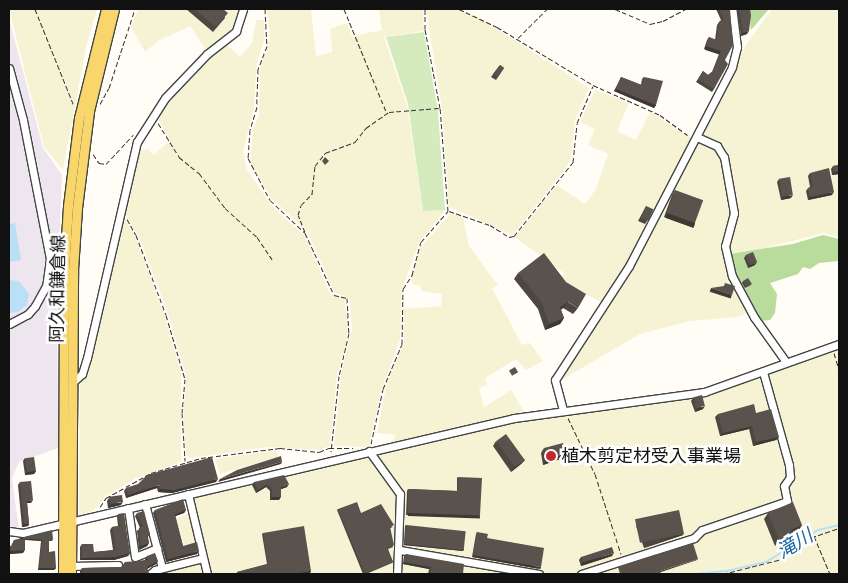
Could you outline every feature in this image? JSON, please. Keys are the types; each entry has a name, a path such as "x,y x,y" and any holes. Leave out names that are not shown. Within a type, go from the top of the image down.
{"main road":[{"name":"阿久和鎌倉線","path":"71,570 68,522 64,270 79,118 106,9"},
{"name":"阿久和鎌倉線","path":"63,574 68,522 73,382 73,270 82,147 114,9"}],"street":[{"path":"73,382 82,374 87,358 120,208 142,131 153,114 207,54 236,31 244,9"},
{"path":"563,410 555,380 630,266 696,138 735,55 732,9"},
{"path":"9,68 23,120 50,259 46,286 35,306 28,314 9,324"},
{"path":"696,138 717,146 724,157 734,213 725,246 732,276 754,317 786,362"},
{"path":"9,536 370,451 563,410 704,392 836,346"},
{"path":"581,574 624,562 787,501 784,486 790,477 789,465 763,372"},
{"path":"370,451 400,494 400,550 397,574"},
{"path":"188,494 206,574"},
{"path":"144,504 162,568"},
{"path":"128,508 135,557 156,548"},
{"path":"9,532 23,533"},
{"path":"400,550 539,574"},
{"path":"150,574 162,568 203,558"},
{"path":"71,570 118,565"}],"path":[{"path":"35,9 79,118"},
{"path":"89,111 102,102 109,88 135,9"},
{"path":"265,9 267,46 258,69 257,107 250,130 249,166 270,200 306,233"},
{"path":"344,9 387,114"},
{"path":"370,451 383,389 402,344 403,289 412,275 421,242 448,211 440,108 425,29 425,9"},
{"path":"459,9 517,38 593,86 660,114 696,138"},
{"path":"517,38 547,9"},
{"path":"615,9 650,24 663,21 686,9"},
{"path":"448,211 490,225 509,237 514,236 571,166 575,156 577,123 593,86"},
{"path":"331,461 339,376 347,349 350,321 347,298 334,295 298,215 303,199 312,194 315,166 320,158 355,142 366,128 387,114 440,108"},
{"path":"153,114 179,157 199,172 224,208 257,237 272,259"},
{"path":"82,147 90,150 102,165 111,161 129,138 142,131"},
{"path":"120,208 136,234 166,315 185,379 182,413 185,462"},
{"path":"836,346 839,369"},
{"path":"563,410 595,474 624,562"},
{"path":"96,514 106,498 121,489 151,473 185,462 280,448 319,452 331,448 354,448"},
{"path":"723,574 782,559 814,536 839,528"},
{"path":"814,536 830,574"}],"shaded area":[{"path":"9,9 97,9 86,48 63,170 44,147"},
{"path":"138,9 241,9 237,25 207,52 190,26 158,41 145,52 131,27"},
{"path":"267,9 311,9 316,56 332,52 330,29 347,23 352,36 382,30 379,9 423,9 424,31 384,37 407,105 423,211 445,210 419,243 402,289 400,339 381,392 369,447 334,446 341,374 352,328 349,298 334,292 307,231 272,199 250,163 253,128 259,116 260,68 270,38"},
{"path":"426,9 456,9 478,17 589,88 575,120 571,159 513,235 449,207 442,109"},
{"path":"772,9 839,9 837,20 839,28 839,237 823,233 753,251 730,253 729,234 736,211 728,161 717,143 701,135 745,46"},
{"path":"9,18 43,148 62,175 57,301 58,448 19,462 12,478 19,530 9,529"},
{"path":"256,20 264,20 265,38 257,63 254,108 243,152 247,170 273,207 305,236 330,294 344,298 348,322 346,345 337,374 330,446 319,450 269,447 190,458 186,455 183,422 186,376 167,311 141,242 122,208 137,151 148,149 154,155 169,141 156,114 216,50 225,44 240,56 252,43"},
{"path":"595,90 629,103 617,131 636,140 650,112 693,139 625,268 603,303 560,281 564,273 515,237 557,185 585,204 596,189 608,154 588,145 595,129 580,122"},
{"path":"698,139 717,149 721,155 731,211 723,242 723,258 736,293 748,312 738,317 690,321 640,334 558,382 634,265"},
{"path":"122,213 135,235 165,317 181,372 181,462 136,478 106,496 93,511 79,516 80,386 95,340"},
{"path":"451,213 463,217 469,246 498,285 492,288 522,345 530,343 543,361 526,370 516,359 485,378 487,385 479,388 484,407 511,390 525,413 390,444 396,435 377,433 386,387 404,342 403,309 441,306 442,294 421,291 421,286 413,284 411,280 420,248"},
{"path":"839,347 839,574 208,574 190,495 545,416 705,396"},
{"path":"277,450 278,457 220,474 215,459"},
{"path":"189,514 199,543 184,545 176,518"},
{"path":"202,561 205,574 152,574"}],"green space":[{"path":"769,9 751,30 749,10"},
{"path":"424,32 438,111 445,210 423,211 408,104 386,37"},
{"path":"823,235 839,239 839,261 819,263 810,269 803,267 798,274 770,283 777,294 775,313 770,320 759,321 734,273 729,254 793,244"}],"water":[{"path":"15,223 21,260 9,262 9,224"},
{"path":"9,280 19,281 29,294 27,305 18,312 9,313"}],"building":[{"path":"194,9 223,9 228,13 216,27"},
{"path":"719,9 730,9 733,45 725,60 728,64 714,89 698,79 703,71 708,75 713,71 721,51 706,46 709,37 717,40 719,22 724,19"},
{"path":"739,9 750,9 751,15 749,31 743,33"},
{"path":"500,65 504,68 498,77 493,74"},
{"path":"621,77 642,85 644,77 663,81 656,105 616,89"},
{"path":"325,157 329,161 325,165 322,161"},
{"path":"839,165 839,171 834,172 833,166"},
{"path":"829,168 834,192 810,197 808,188 813,187 810,173"},
{"path":"790,177 793,195 782,196 779,179"},
{"path":"675,190 703,200 695,223 667,213"},
{"path":"646,206 653,209 648,221 641,218"},
{"path":"753,252 757,262 750,265 746,255"},
{"path":"544,253 566,282 586,294 578,308 568,302 560,307 564,318 549,324 542,303 518,273"},
{"path":"748,278 752,284 746,287 743,281"},
{"path":"725,283 735,286 732,295 711,288 724,286"},
{"path":"515,367 518,372 512,376 509,371"},
{"path":"702,395 705,406 696,408 693,397"},
{"path":"754,404 756,413 771,409 779,437 756,442 752,426 723,433 718,414"},
{"path":"506,434 525,460 515,467 496,441"},
{"path":"563,443 566,453 546,460 544,448"},
{"path":"281,456 282,462 220,479 237,470"},
{"path":"34,457 36,471 27,472 25,458"},
{"path":"212,457 218,479 174,490 160,489 159,485 128,495 126,488 138,484 147,475"},
{"path":"284,475 289,484 281,487 281,497 272,497 272,488 268,484 258,490 254,482"},
{"path":"458,477 482,478 480,515 408,513 408,489 458,491"},
{"path":"31,481 33,500 27,501 29,524 24,524 20,482"},
{"path":"122,495 123,502 110,504 109,497"},
{"path":"183,499 186,510 175,514 183,546 197,542 199,551 168,559 155,510"},
{"path":"357,502 361,513 381,504 394,525 390,527 394,545 387,548 393,562 365,574 338,509"},
{"path":"793,502 802,525 791,530 793,534 779,540 768,513"},
{"path":"679,510 684,533 640,543 635,519"},
{"path":"144,511 150,534 147,535 149,543 141,546 139,528 143,526 137,513"},
{"path":"124,513 130,553 116,557 82,558 82,544 93,544 94,552 116,550 112,527 120,526 118,514"},
{"path":"406,525 466,531 464,550 404,544"},
{"path":"304,526 311,571 294,574 238,574 237,572 268,564 263,533"},
{"path":"52,530 53,539 49,540 49,552 55,551 56,568 39,568 42,540 20,538"},
{"path":"477,532 488,534 487,538 544,548 541,567 473,555"},
{"path":"25,539 25,550 9,551 9,546 12,546 14,540"},
{"path":"693,543 698,559 660,571 661,574 620,574 618,567"},
{"path":"612,547 614,553 583,562 581,557"},
{"path":"155,553 158,561 147,567 149,574 82,574 82,568 121,567 125,562 148,560 147,556"},
{"path":"406,554 464,564 463,574 430,574 431,567 404,562"}],"waterway":[{"name":"滝川","path":"693,574 727,571 766,562 818,530 839,525"}],"place":[{"name":"植木剪定材受入事業場","path":"551,456"}]}
